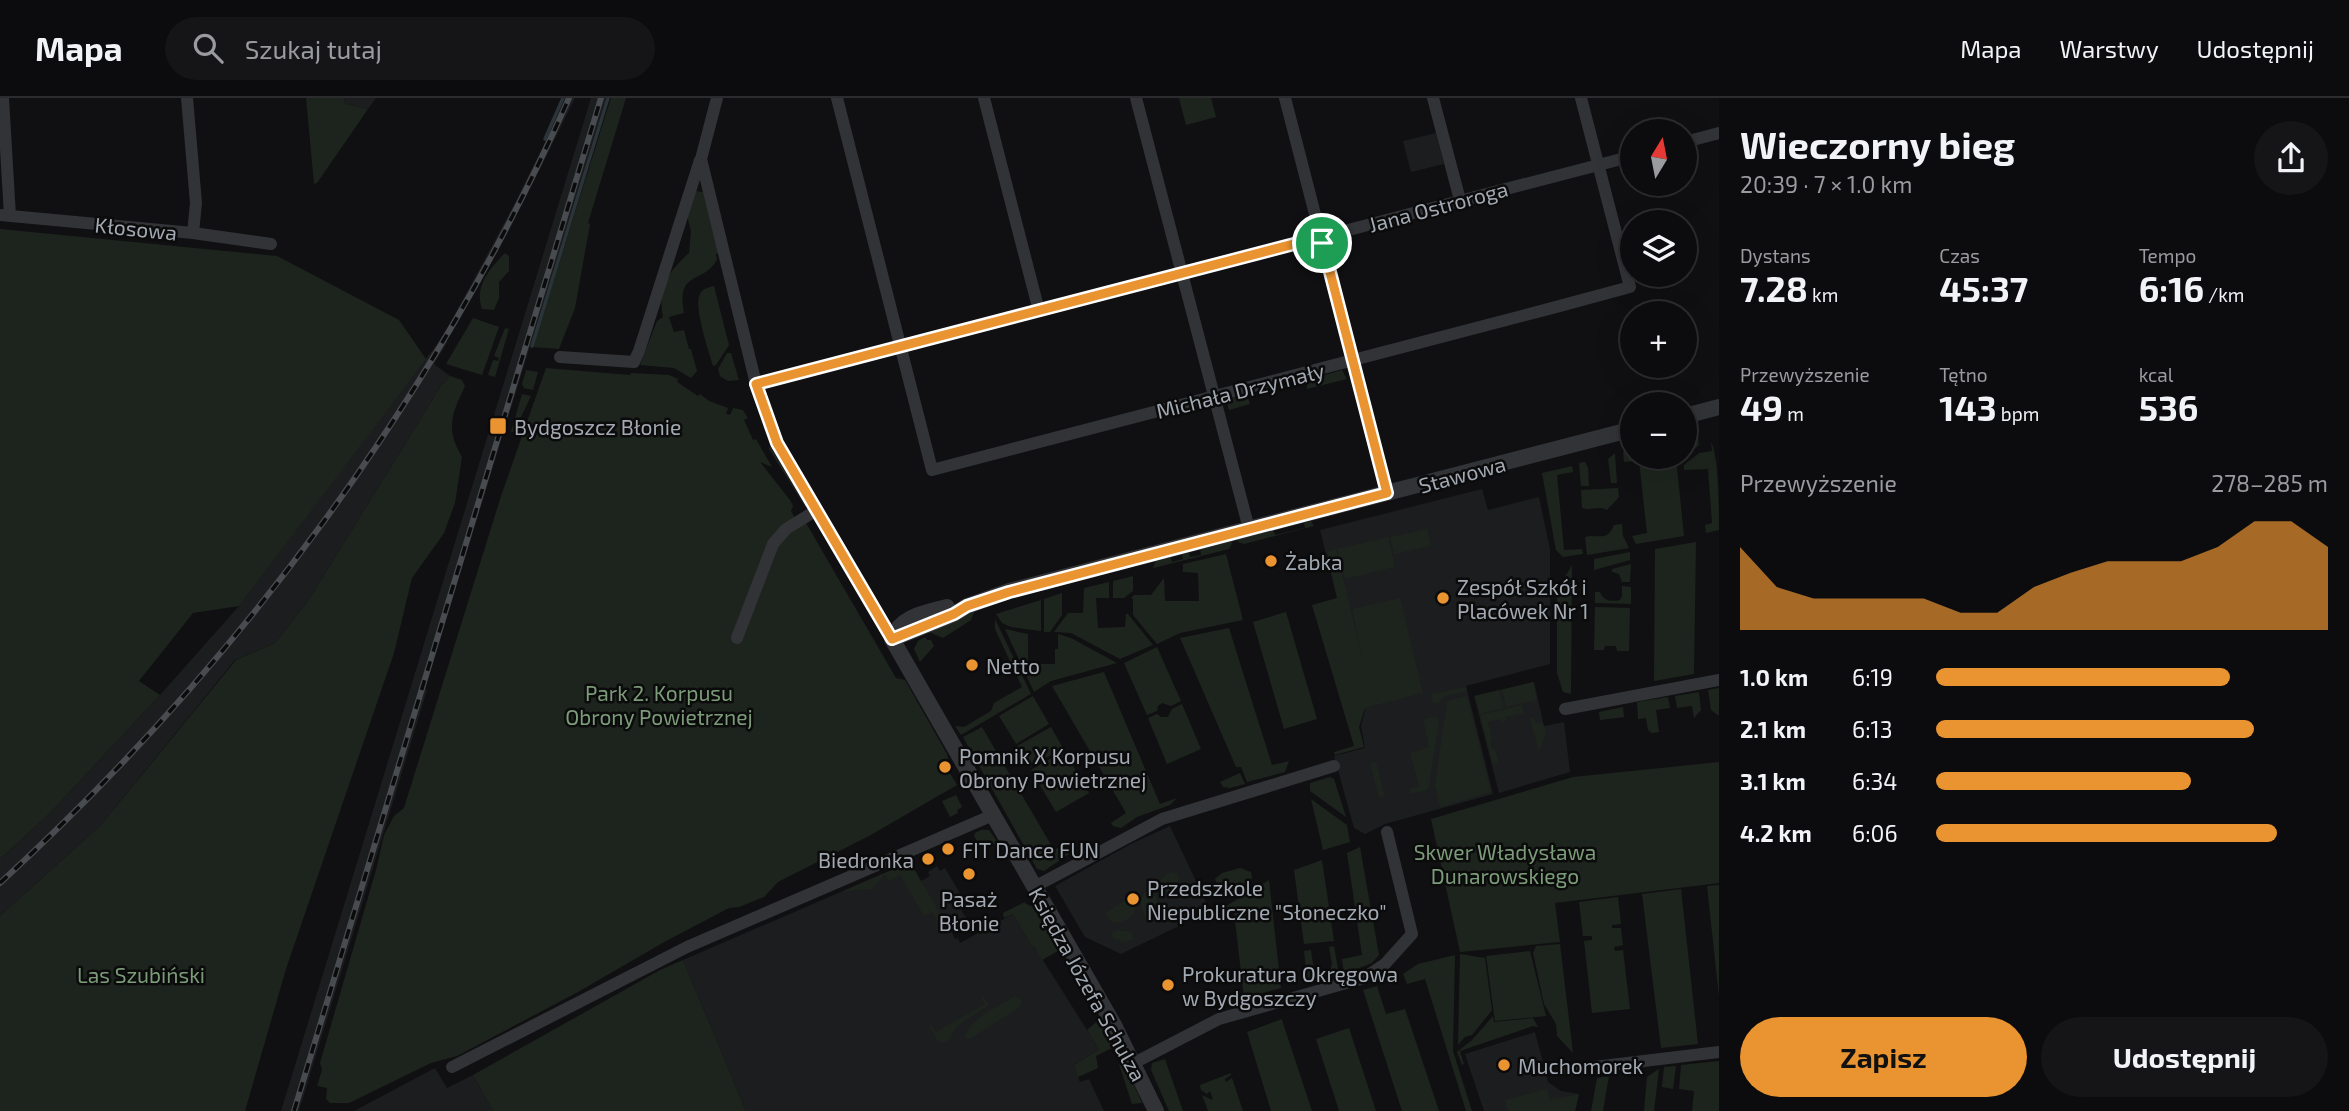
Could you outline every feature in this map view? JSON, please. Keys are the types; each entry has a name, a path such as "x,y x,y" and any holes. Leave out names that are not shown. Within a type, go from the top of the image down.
{"street":[{"path":"3,98 5,216"},
{"path":"187,98 196,203 193,233"},
{"path":"560,357 634,362 701,159 717,98"},
{"path":"837,98 901,346"},
{"path":"984,98 1039,311"},
{"path":"1136,98 1249,529"},
{"path":"1285,98 1387,493"},
{"path":"1433,98 1460,200"},
{"path":"1581,98 1598,165"},
{"path":"1698,139 1719,133"},
{"path":"701,159 756,384 777,443 892,639"},
{"name":"Jana Ostroroga","path":"756,384 1620,159"},
{"name":"Michała Drzymały","path":"901,346 932,470 1353,361 1630,287 1598,165"},
{"name":"Kłosowa","path":"5,216 193,233 271,244"},
{"path":"1697,413 1719,407"},
{"name":"Stawowa","path":"892,639 899,625 918,615 948,607 967,606 1009,592 1620,432"},
{"path":"737,638 773,544 786,529 817,510"},
{"name":"Księdza Józefa Schulza","path":"892,639 1134,1063 1156,1111"},
{"path":"1565,709 1719,680"},
{"path":"1034,887 1162,819 1334,766"},
{"path":"452,1068 676,952 993,815"},
{"path":"1134,1063 1219,1019 1342,985 1373,974 1385,964 1412,934 1387,832"},
{"path":"1569,1070 1719,1052"}],"shaded area":[{"path":"344,98 376,98 368,109 345,104"},
{"path":"567,98 575,98 534,181 451,335 445,333 516,201"},
{"path":"591,98 606,98 299,1111 281,1111"},
{"path":"1436,133 1444,164 1411,172 1403,141"},
{"path":"441,339 448,341 434,364 450,376 441,386 308,601 275,643 235,660 100,826 0,916 0,859 50,813 239,606"},
{"name":"Zespół Szkół i Placówek Nr 1","path":"1482,489 1488,510 1539,497 1550,549 1550,664 1466,686 1493,794 1385,824 1365,834 1354,828 1334,756 1365,748 1361,726 1365,710 1320,530"},
{"path":"1534,682 1544,726 1564,722 1570,772 1499,793 1474,696"},
{"name":"Przedszkole Niepubliczne \"Słoneczko\"","path":"1170,826 1210,911 1121,954 1085,937 1055,886"},
{"path":"910,862 921,881 930,876 928,872 937,866 940,871 945,868 967,905 961,910 967,919 950,929 960,943 1013,914 1099,1049 1074,1065 1080,1082 1089,1079 1104,1111 746,1111 683,960"},
{"path":"1535,1032 1548,1082 1561,1091 1579,1094 1575,1111 1484,1111 1465,1054"},
{"path":"435,1068 447,1088 473,1075 493,1111 354,1111"}],"green space":[{"path":"306,98 344,98 345,104 368,109 314,184"},
{"path":"611,98 626,98 588,223 590,224 575,308 559,349 533,347"},
{"path":"1179,98 1211,98 1216,117 1186,125"},
{"path":"695,191 703,192 719,253 716,254 717,260 711,268 687,284 683,299 684,313 669,317 674,332 684,330 691,349 697,371 691,378 674,368 640,365 657,321 663,317 662,297 666,281 689,253 691,231 687,216"},
{"path":"0,229 277,256 399,320 426,359 239,606 193,613 139,681 160,695 50,813 0,859"},
{"path":"505,253 509,256 509,271 499,282 499,298 494,310 482,309 480,293 485,278"},
{"path":"714,286 729,345 713,366 702,329 698,300 702,291"},
{"path":"473,318 499,327 482,375 446,364"},
{"path":"505,328 509,329 495,377 488,375 493,360 498,361 499,358 494,356"},
{"path":"727,353 731,353 739,380 728,381 720,376 718,369"},
{"name":"Park 2. Korpusu Obrony Powietrznej","path":"546,368 630,375 669,375 698,396 700,394 709,401 728,408 726,414 730,415 733,408 743,410 748,418 744,420 753,440 756,439 772,467 760,462 790,500 793,506 791,511 800,526 806,523 896,678 905,680 947,754 950,766 948,770 957,785 869,836 778,882 764,897 729,908 457,1056 431,1063 349,1103 330,1103 326,1099 327,1088 317,1086 322,1070 320,1063 384,835 394,816 404,808 501,496"},
{"path":"526,370 538,372 533,390 524,388 522,384"},
{"path":"1342,370 1347,379 1307,389 1307,380"},
{"name":"Las Szubiński","path":"450,376 462,380 465,386 452,421 453,438 462,457 455,503 444,533 412,578 394,653 286,969 245,1111 0,1111 0,916 100,826 236,660 275,643 308,601 441,386"},
{"path":"522,394 531,396 514,432 511,432"},
{"path":"1247,395 1250,404 1229,410 1226,400"},
{"path":"1711,442 1717,471 1719,530 1706,533 1705,525 1712,523 1708,469 1684,470 1684,469 1697,469 1697,455 1712,451"},
{"path":"770,446 806,504 806,508 769,449"},
{"path":"1615,453 1617,483 1611,483 1608,459"},
{"path":"1585,462 1589,486 1581,486 1579,463"},
{"path":"1572,466 1573,472 1557,475 1564,550 1582,549 1583,554 1563,557 1556,550 1542,473"},
{"path":"1640,469 1677,469 1684,536 1636,544 1632,536 1647,533"},
{"path":"1618,488 1619,497 1607,510 1582,508 1581,490"},
{"path":"1311,521 1314,526 1244,544 1238,542 1238,537 1273,530 1275,535 1305,528 1304,523"},
{"path":"1622,524 1623,536 1629,548 1587,555 1585,537 1605,536 1614,525"},
{"path":"1427,529 1431,546 1394,554 1390,537"},
{"path":"1388,537 1395,567 1345,579 1337,549"},
{"path":"1231,539 1229,549 1153,568 1157,558 1170,554 1172,562 1183,559 1181,552 1188,550 1190,557 1201,555 1200,547"},
{"path":"1696,542 1694,674 1654,681 1655,549"},
{"path":"1336,549 1364,665 1352,609 1400,598 1423,693 1365,708 1359,727 1364,747 1335,755 1334,752 1354,746 1312,605 1337,598 1327,551"},
{"path":"1630,552 1630,560 1594,570 1594,559"},
{"path":"1226,554 1243,620 1180,633 1157,644 1133,615 1131,598 1134,595 1151,595 1164,578 1165,601 1199,601 1198,573 1183,572 1183,564"},
{"path":"1631,564 1630,582 1622,582 1619,574 1612,572 1612,569"},
{"path":"1572,565 1571,694 1563,692 1557,673 1557,591"},
{"path":"1133,576 1133,591 1124,598 1113,598 1113,581"},
{"path":"1109,582 1109,598 1096,598 1098,628 1125,627 1128,614 1153,645 1120,659 1071,633 1054,632 1068,613 1083,613 1084,588"},
{"path":"1622,586 1631,587 1631,604 1595,603 1595,592 1600,592 1608,600 1620,600"},
{"path":"1062,593 1062,615 1050,632 1044,632 1044,599"},
{"path":"1041,600 1041,631 1011,627 1002,623 996,614"},
{"path":"1595,607 1630,608 1629,651 1617,651 1616,646 1594,650"},
{"path":"972,612 971,620 943,638 929,632"},
{"path":"1286,612 1317,719 1284,729 1253,622"},
{"path":"995,619 1031,694 961,735 955,726 964,727 991,711 994,703 1022,687 995,629"},
{"path":"1229,628 1272,765 1289,761 1285,772 1247,782 1241,767 1236,767 1180,638"},
{"path":"1005,629 1028,634 1028,664 1055,664 1058,634 1071,638 1117,663 1051,681 1034,692"},
{"path":"925,637 931,640 934,646 920,662 914,649 918,641"},
{"path":"1157,647 1181,701 1171,706 1162,703 1157,711 1147,715 1124,663"},
{"path":"1104,672 1160,804 1177,798 1170,805 1137,817 1121,828 1111,823 1126,813 1052,686"},
{"path":"1533,682 1537,700 1506,707 1502,690"},
{"path":"1465,687 1467,691 1442,697 1440,702 1433,704 1431,694"},
{"path":"1719,688 1719,716 1711,710 1708,690"},
{"path":"1499,690 1504,708 1480,714 1475,696"},
{"path":"1699,692 1701,710 1694,718 1692,706 1677,708 1675,696"},
{"path":"1033,696 1049,724 1016,744 999,716"},
{"path":"1467,696 1491,792 1440,807 1435,785 1447,701"},
{"path":"1668,697 1670,708 1656,710 1659,732 1652,733 1648,730 1646,718 1638,719 1637,702"},
{"path":"1182,704 1201,749 1167,764 1148,718 1157,714 1168,717 1172,709"},
{"path":"1522,705 1524,713 1506,717 1502,722 1500,719 1488,722 1492,749 1495,748 1499,763 1493,764 1480,715"},
{"path":"1623,707 1624,717 1600,720 1599,712"},
{"path":"1435,716 1439,720 1429,787 1411,794 1409,789 1419,786 1410,753 1429,747 1423,719"},
{"path":"1534,717 1536,723 1542,722 1547,731 1539,752 1530,719"},
{"path":"982,727 1054,850 1069,842 1069,854 1044,871 1037,869 963,737"},
{"path":"1051,727 1063,748 1030,767 1017,746"},
{"path":"1064,751 1089,793 1056,812 1031,770"},
{"path":"1376,762 1385,796 1379,798 1370,763"},
{"name":"Skwer Władysława Dunarowskiego","path":"1719,762 1719,883 1555,903 1560,942 1460,952 1431,819 1573,777"},
{"path":"1240,773 1245,784 1223,787 1220,782"},
{"path":"1330,777 1334,779 1346,817 1310,791 1310,783"},
{"path":"956,795 962,807 950,817 942,801"},
{"path":"1311,799 1347,825 1350,842 1323,850"},
{"path":"981,830 989,830 999,844 995,846 993,843 982,850 974,836"},
{"path":"1360,847 1379,955 1372,963 1344,974 1342,959 1362,955 1347,853"},
{"path":"1322,860 1334,941 1304,944 1294,870"},
{"path":"910,862 949,929 946,932 932,912 924,916 900,875 889,881 885,875 872,889 841,892"},
{"path":"1240,868 1251,872 1252,878 1245,885 1232,890 1218,887 1215,879 1222,873"},
{"path":"1171,872 1178,874 1179,880 1170,893 1165,895 1159,889 1159,883"},
{"path":"1269,880 1281,988 1244,998 1234,912 1213,914"},
{"path":"1719,885 1719,997 1707,886"},
{"path":"1681,889 1698,1044 1661,1048 1642,894"},
{"path":"1146,891 1154,893 1159,905 1159,913 1154,918 1145,916 1142,909 1141,898"},
{"path":"1618,897 1621,924 1612,925 1612,928 1621,928 1623,945 1614,947 1615,951 1623,950 1630,1009 1592,1013 1584,941 1592,940 1592,936 1583,936 1579,902"},
{"path":"1127,899 1137,903 1134,911 1125,920 1112,922 1107,912"},
{"path":"1025,902 1036,908 1062,956 1058,951 1042,960 1013,914 1004,918 1003,913"},
{"path":"1117,930 1131,932 1134,939 1126,942 1114,939 1111,933"},
{"path":"1560,944 1573,1053 1557,1036 1556,1024 1544,1004 1533,953 1536,946"},
{"path":"1334,946 1339,975 1328,977 1332,964 1329,947"},
{"path":"1311,950 1313,964 1321,978 1307,979 1304,951"},
{"path":"1530,951 1546,1016 1495,1021 1486,956"},
{"path":"1460,954 1485,958 1492,1010 1472,1035 1465,1037 1458,1045"},
{"path":"1455,955 1453,1051 1472,1111 1466,1111 1425,979 1407,984 1403,974 1418,964"},
{"path":"683,960 746,1111 493,1111 473,1075 660,970"},
{"path":"1377,986 1386,1014 1405,1009 1439,1111 1402,1111 1363,990"},
{"path":"983,995 989,1005 957,1026 948,1041 943,1043 937,1040 929,1026 936,1032 985,1004 981,996"},
{"path":"1015,996 1022,1000 1020,1007 970,1039 965,1038 977,1020"},
{"path":"1493,1016 1494,1022 1533,1018 1538,1027 1533,1026 1460,1051 1464,1064 1462,1065 1457,1052 1472,1040"},
{"path":"1100,1019 1114,1047 1096,1056 1098,1068 1078,1077 1074,1065 1099,1049 1087,1030"},
{"path":"1282,1019 1312,1111 1271,1111 1247,1032"},
{"path":"1349,1028 1376,1111 1339,1111 1316,1039"},
{"path":"1165,1059 1183,1111 1169,1111 1151,1070 1152,1063"},
{"path":"1719,1061 1719,1111 1692,1111 1694,1091 1679,1089 1681,1065"},
{"path":"1120,1062 1124,1064 1146,1111 1142,1103 1132,1104"},
{"path":"1676,1066 1673,1089 1662,1087 1664,1067"},
{"path":"1659,1069 1654,1111 1644,1111 1647,1077"},
{"path":"1231,1073 1225,1079 1226,1082 1232,1078 1243,1111 1208,1111 1202,1095 1213,1100 1210,1091 1207,1094 1201,1090 1200,1085"},
{"path":"1609,1076 1603,1111 1591,1111 1597,1078"},
{"path":"1547,1089 1550,1100 1579,1094 1575,1111 1508,1111 1505,1100"}],"waterway":[{"path":"545,139 563,98"},
{"path":"532,346 608,98"}],"railway":[{"path":"0,883 88,798 172,709 251,617 325,520 394,419 458,315 516,208 569,98"},
{"path":"294,1111 601,98"}],"place":[{"name":"Bydgoszcz Błonie","path":"498,426"},
{"name":"Żabka","path":"1271,561"},
{"name":"Zespół Szkół i Placówek Nr 1","path":"1443,598"},
{"name":"Netto","path":"972,665"},
{"name":"Pomnik X Korpusu Obrony Powietrznej","path":"945,767"},
{"name":"FIT Dance FUN","path":"948,849"},
{"name":"Biedronka","path":"928,859"},
{"name":"Pasaż Błonie","path":"969,874"},
{"name":"Przedszkole Niepubliczne \"Słoneczko\"","path":"1133,899"},
{"name":"Prokuratura Okręgowa w Bydgoszczy","path":"1168,985"},
{"name":"Muchomorek","path":"1504,1065"}],"route":[{"path":"1321,237 1322,243 1387,493 994,596 892,639 777,443 756,384 1321,237"}]}
